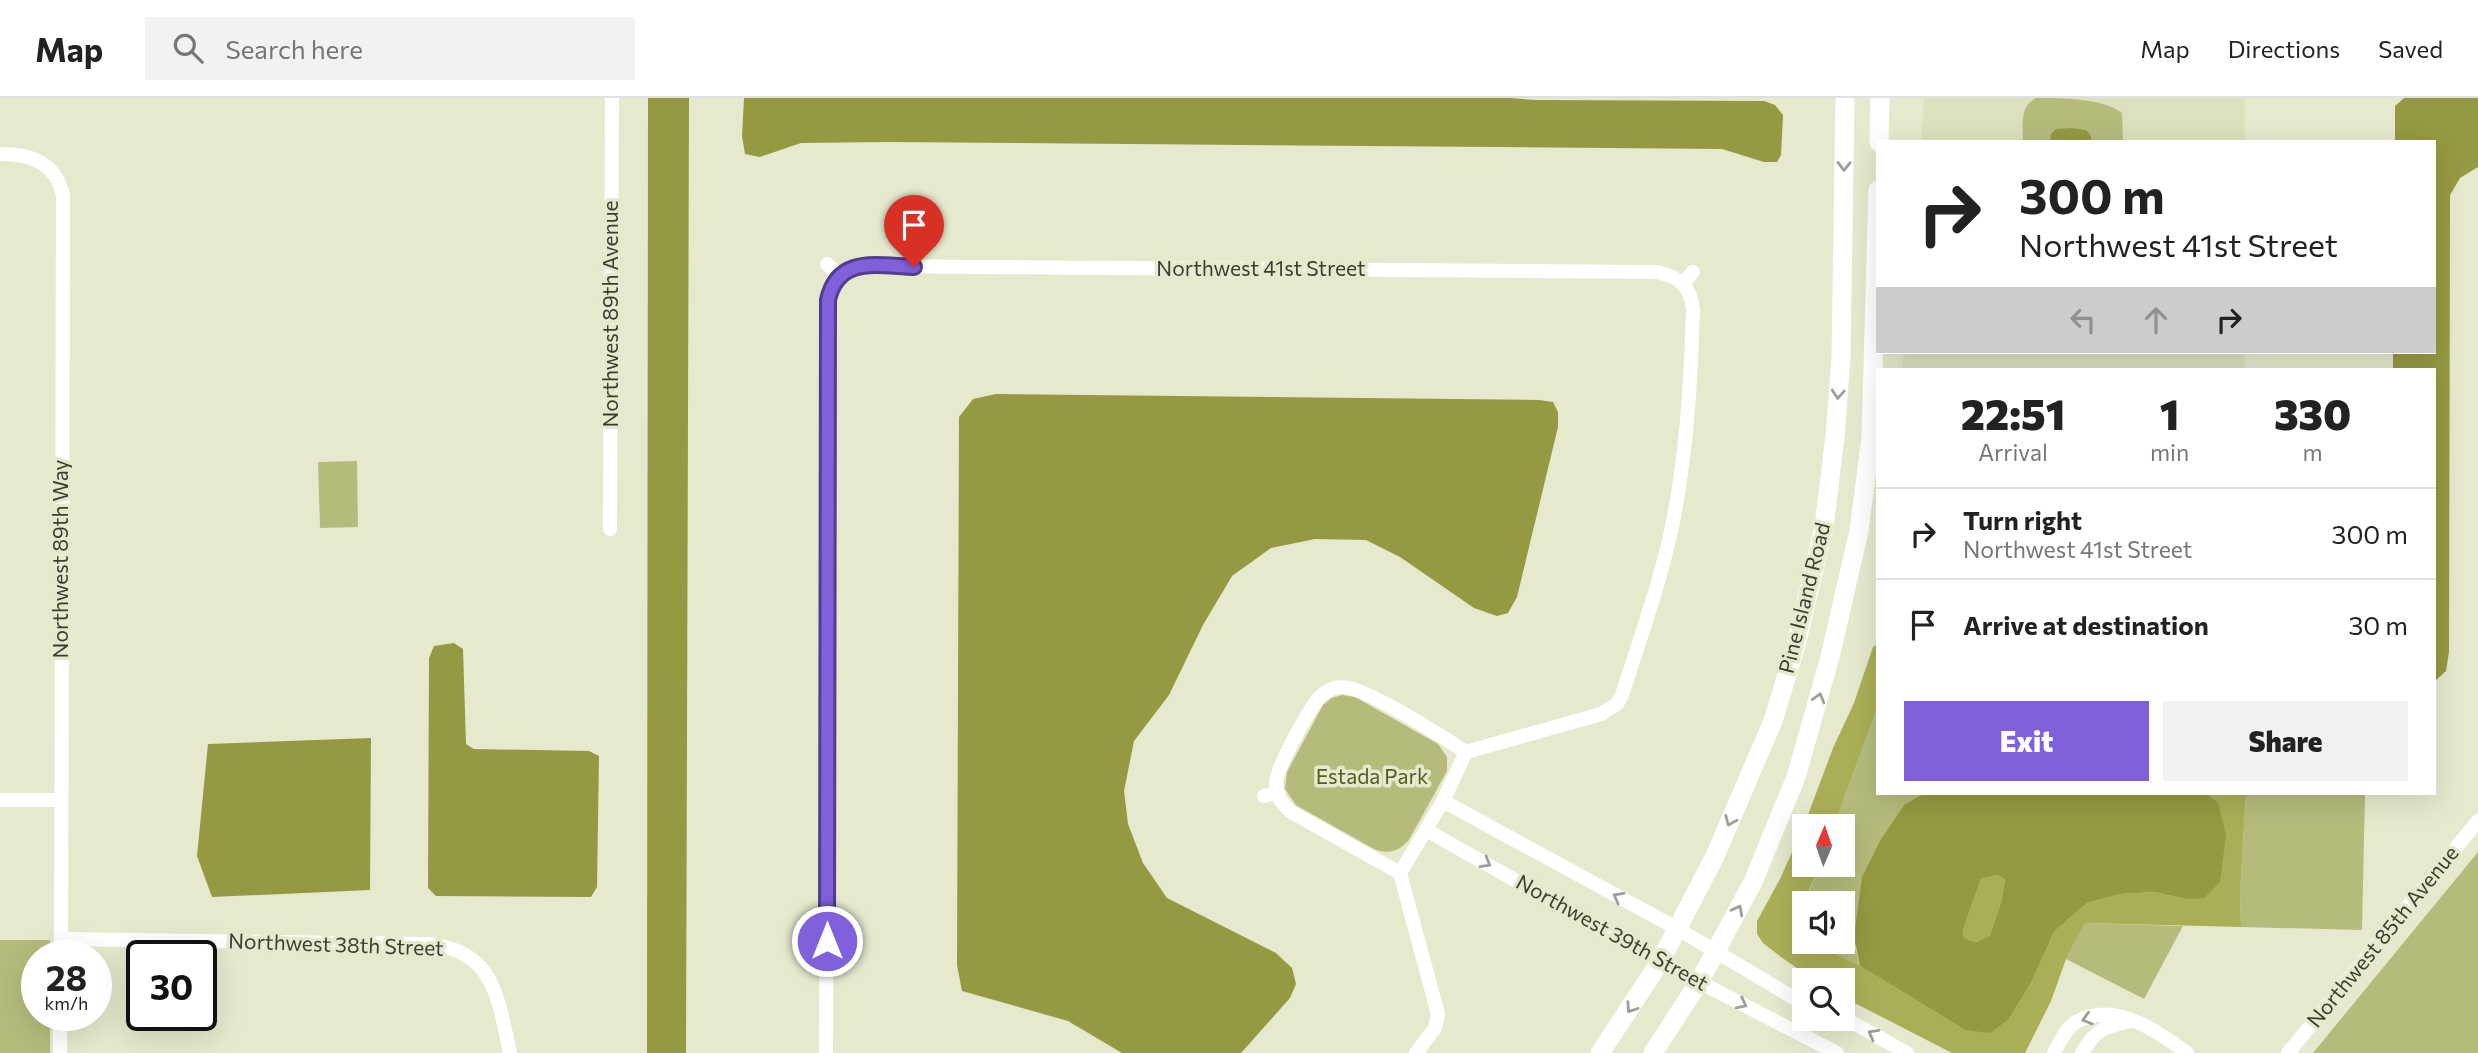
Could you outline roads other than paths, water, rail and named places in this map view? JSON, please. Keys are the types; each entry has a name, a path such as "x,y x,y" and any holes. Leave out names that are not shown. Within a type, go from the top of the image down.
{"main road":[{"name":"Pine Island Road","path":"1600,1053 1660,961 1715,856 1773,721 1796,645 1824,527 1835,436 1841,357 1845,98"},
{"path":"1879,140 1880,98"},
{"name":"Pine Island Road","path":"1653,1053 1699,982 1754,882 1796,777 1830,657 1859,531 1871,437 1876,261"}],"street":[{"name":"Northwest 89th Avenue","path":"610,529 612,98"},
{"name":"Northwest 89th Way","path":"0,154 19,154 35,158 47,167 60,183 63,195 61,939"},
{"path":"826,1053 828,300 832,285 839,275 827,264"},
{"name":"Northwest 41st Street","path":"839,275 859,266 1657,272 1688,277 1693,310 1690,409 1678,495 1660,575 1622,695 1617,704 1601,714 1466,752"},
{"path":"1401,873 1443,801 1466,752 1363,693 1334,681 1329,690 1316,701 1278,768 1271,795 1291,812 1401,873 1441,1014 1435,1028 1416,1053"},
{"path":"0,800 60,800"},
{"name":"Northwest 39th Street","path":"1443,801 1678,929 1792,997"},
{"name":"Northwest 85th Avenue","path":"2288,1053 2478,821"},
{"name":"Northwest 39th Street","path":"1426,830 1660,961 1837,1053"},
{"name":"Northwest 38th Street","path":"61,939 427,944 456,949 481,965 493,984 510,1053"},
{"path":"2054,1053 2075,1022 2099,1015 2120,1016 2154,1029 2187,1053"},
{"path":"2082,1053 2092,1037 2110,1025 2135,1021"},
{"path":"1855,1025 1907,1053"},
{"path":"60,1031 60,1053"},
{"name":"Northwest 39th Street","path":"1800,1033 1816,1053"}],"park label":[{"name":"Estada Park","path":"1372,777"}]}
